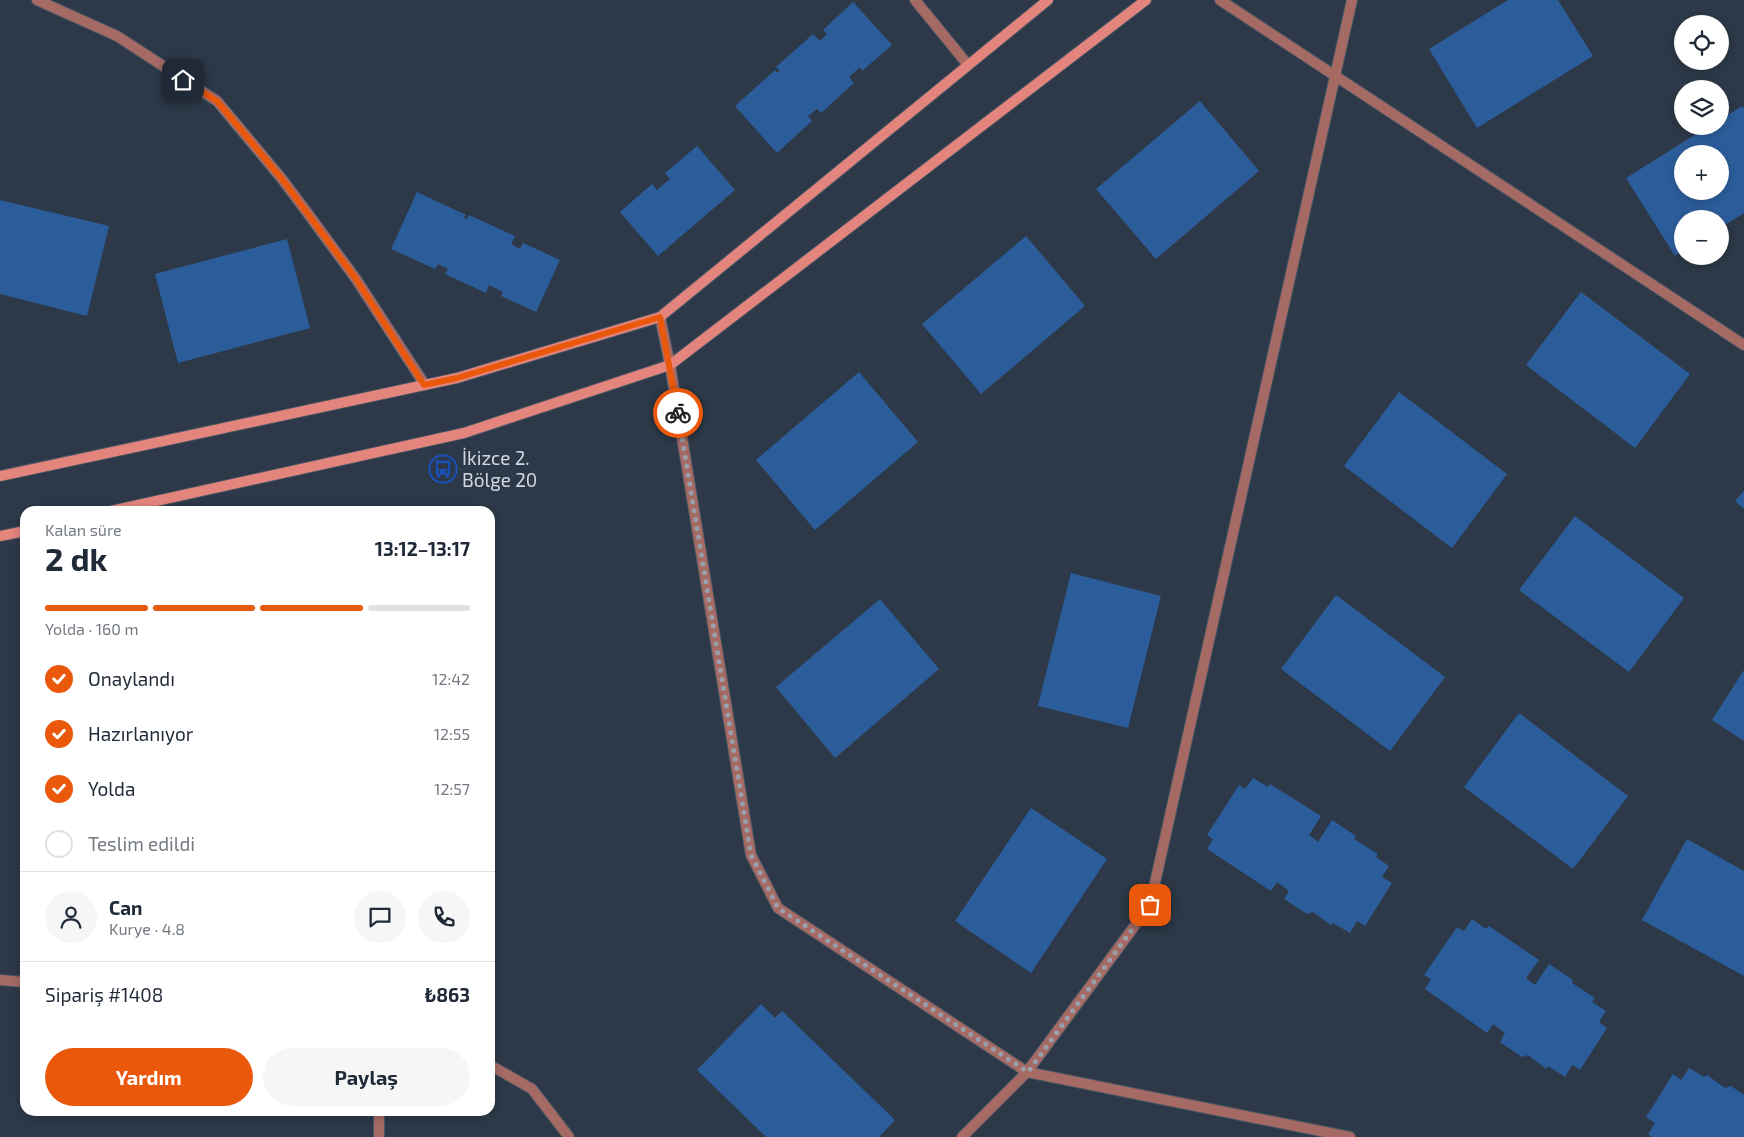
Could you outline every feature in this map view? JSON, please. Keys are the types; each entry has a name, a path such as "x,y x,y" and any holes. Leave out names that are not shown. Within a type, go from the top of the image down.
{"main road":[{"path":"0,476 457,378 660,317 1048,0"},
{"path":"134,506 464,433 670,365 1146,0"},
{"path":"0,536 20,531"}],"street":[{"path":"37,0 117,36 217,101 282,179 356,279 424,385"},
{"path":"915,0 968,65"},
{"path":"1220,0 1744,345"},
{"path":"962,1137 1028,1072 1150,905 1352,0"},
{"path":"660,317 670,365 751,855 778,908 1028,1072 1350,1137"},
{"path":"0,980 20,982"},
{"path":"495,1068 532,1089 569,1137"},
{"path":"379,1116 380,1137"}],"building":[{"path":"1508,0 1558,0 1593,56 1477,128 1429,49"},
{"path":"853,2 892,45 862,71 860,67 849,77 854,83 821,113 817,109 808,116 812,121 777,153 735,106 775,70 777,73 780,71 776,67 813,34 820,41 827,34 823,30"},
{"path":"1200,101 1259,171 1156,259 1096,189"},
{"path":"1742,106 1744,109 1744,213 1729,222 1729,210 1674,210 1674,254 1626,178 1674,148 1674,200 1729,200 1729,145 1679,145 1695,135 1729,135 1729,114"},
{"path":"697,146 735,190 658,256 620,212 652,184 657,190 670,179 665,173"},
{"path":"417,192 466,215 464,218 467,219 469,215 515,236 511,244 520,249 523,243 560,260 536,312 501,296 503,292 489,285 486,293 445,274 448,269 438,264 435,269 391,249"},
{"path":"0,200 109,226 87,316 0,294"},
{"path":"1026,236 1085,306 981,394 922,324"},
{"path":"287,239 310,328 178,363 155,274"},
{"path":"1581,292 1690,374 1635,448 1526,365"},
{"path":"859,372 918,442 815,530 756,460"},
{"path":"1399,392 1507,474 1452,548 1344,466"},
{"path":"1744,491 1744,509 1735,501"},
{"path":"1575,516 1684,598 1629,672 1519,590"},
{"path":"1071,573 1161,596 1128,728 1038,706"},
{"path":"1336,595 1445,677 1390,751 1281,669"},
{"path":"880,599 939,669 835,758 776,687"},
{"path":"1744,670 1744,741 1712,720"},
{"path":"1519,713 1628,796 1573,869 1464,787"},
{"path":"1253,778 1268,787 1270,784 1321,816 1309,835 1318,842 1332,820 1356,836 1354,839 1378,854 1376,857 1389,866 1382,877 1392,883 1365,926 1357,921 1350,933 1333,923 1331,925 1313,912 1307,914 1284,899 1289,891 1277,882 1271,891 1207,849 1213,839 1207,835 1239,785 1245,789"},
{"path":"1031,808 1107,859 1031,973 955,921"},
{"path":"1687,839 1744,871 1744,976 1642,920"},
{"path":"1472,919 1486,929 1489,926 1539,960 1526,978 1535,985 1549,964 1573,980 1572,983 1595,998 1592,1002 1606,1011 1599,1022 1607,1028 1580,1070 1572,1065 1565,1077 1548,1066 1546,1069 1528,1055 1522,1057 1500,1042 1505,1033 1493,1024 1487,1033 1425,989 1431,979 1424,975 1457,927 1464,931"},
{"path":"761,1004 775,1018 782,1011 895,1120 879,1137 766,1137 697,1070"},
{"path":"1689,1068 1704,1077 1707,1075 1725,1088 1731,1086 1744,1095 1744,1137 1652,1137 1648,1134 1655,1123 1646,1117 1673,1074 1681,1080"}],"way so far":[{"path":"678,413 751,855 778,908 1028,1072 1150,905"}],"place":[{"name":"İkizce 2. Bölge 20","path":"443,469"}],"route":[{"path":"183,80 217,101 282,179 356,279 424,385 457,378 660,317 678,413"}]}
